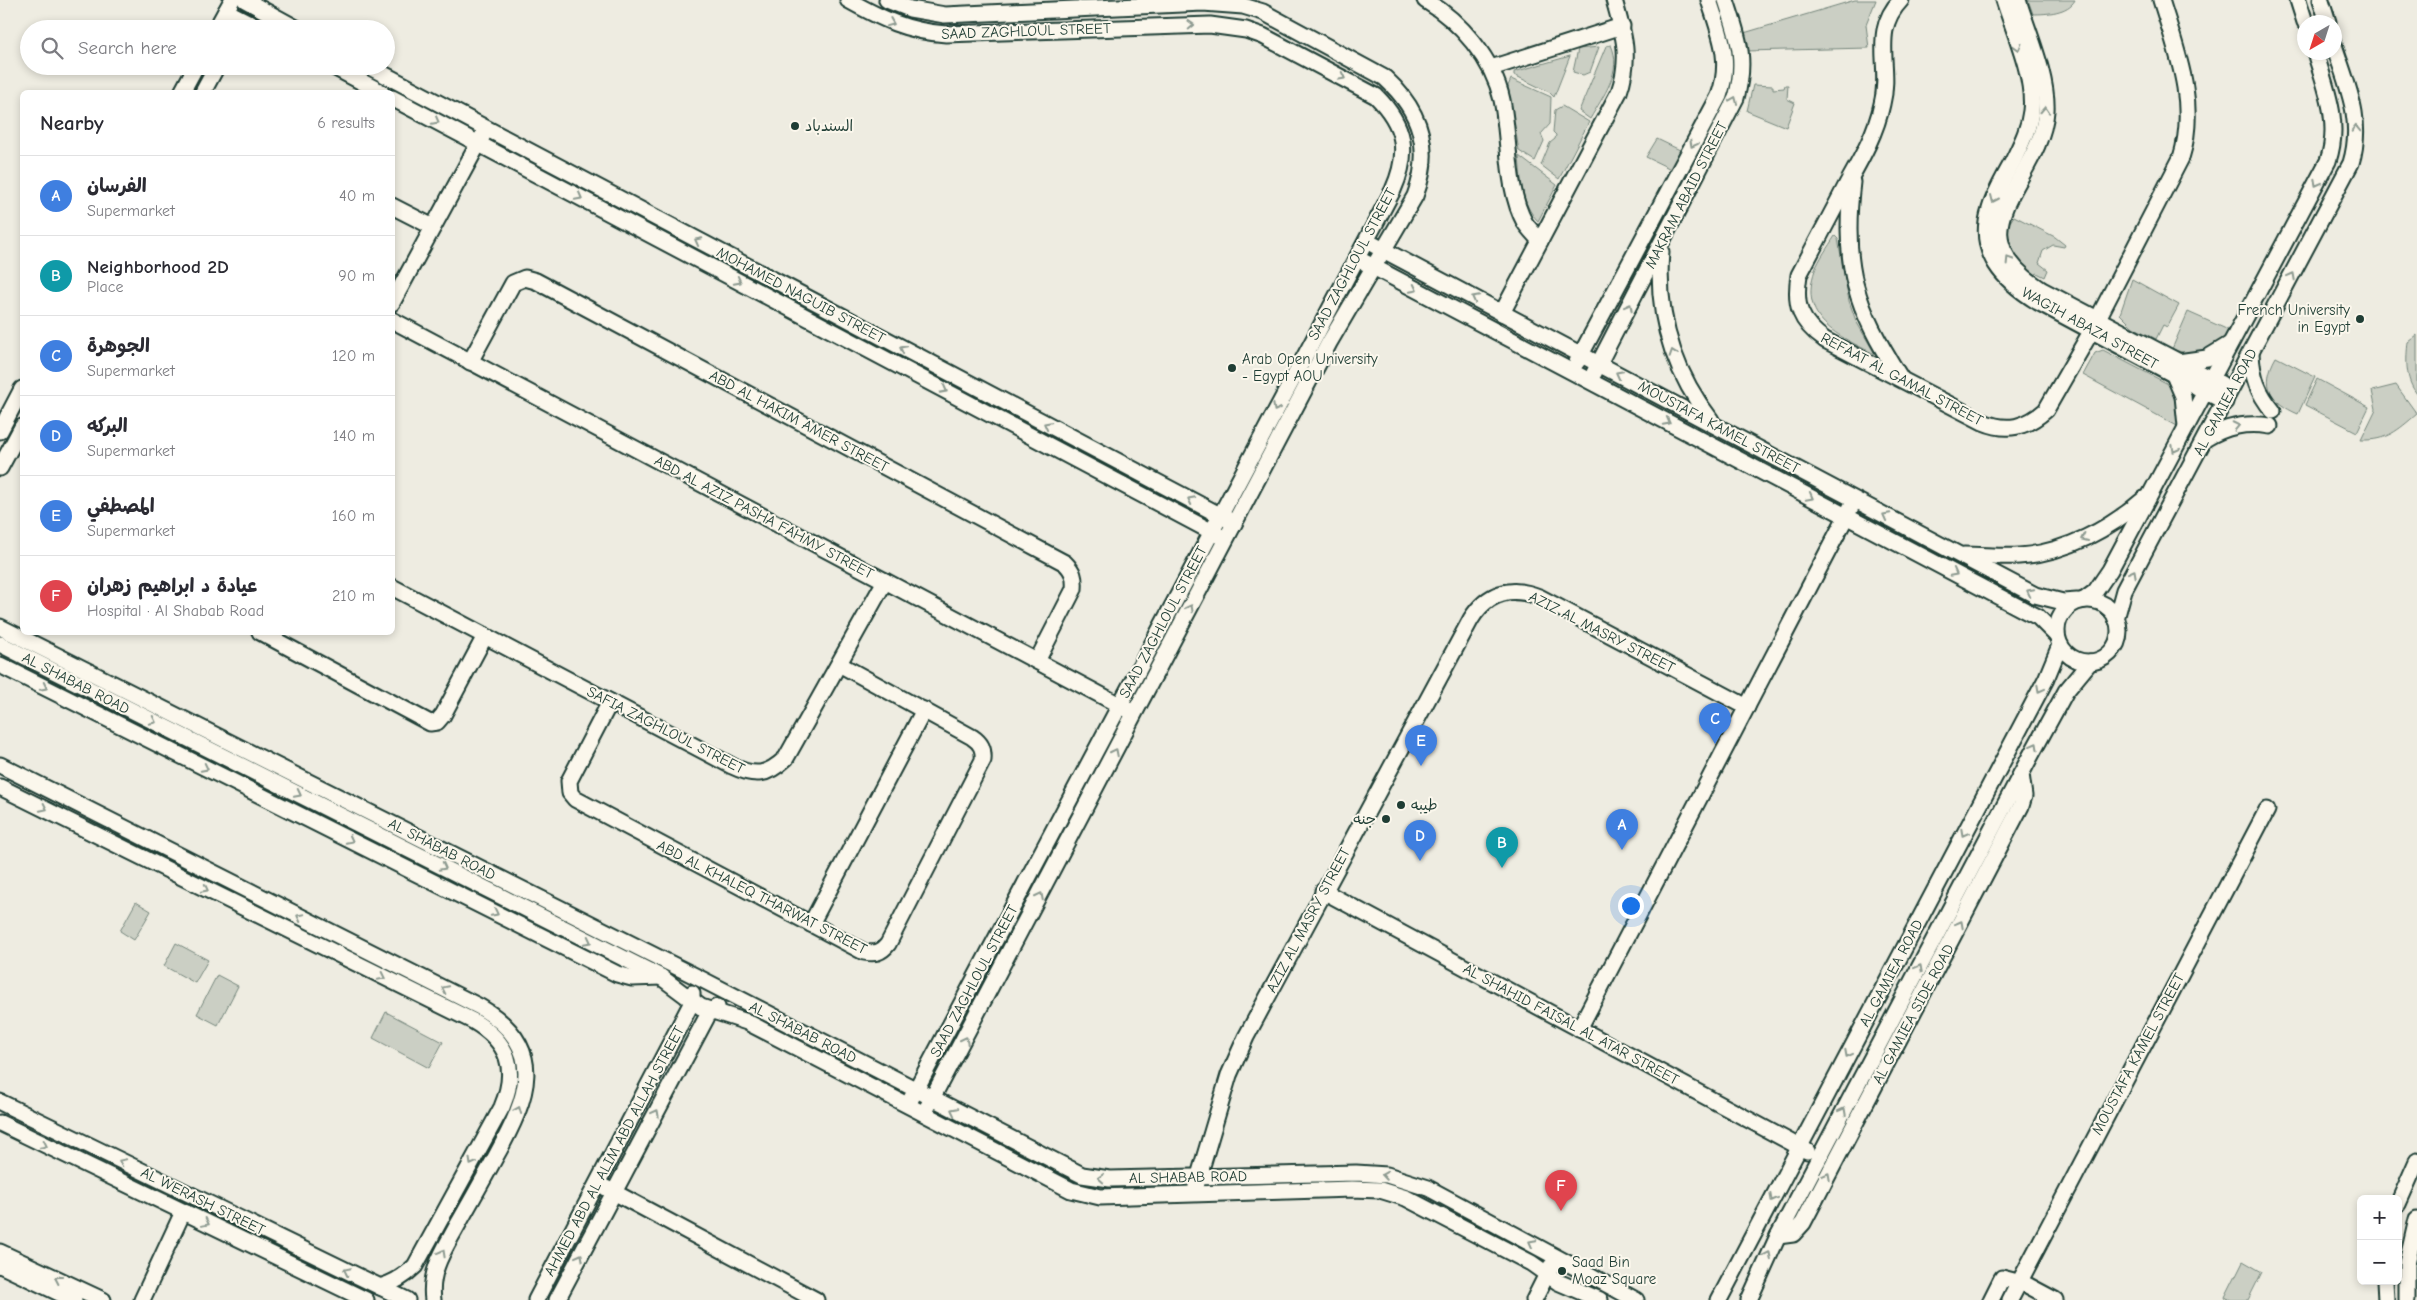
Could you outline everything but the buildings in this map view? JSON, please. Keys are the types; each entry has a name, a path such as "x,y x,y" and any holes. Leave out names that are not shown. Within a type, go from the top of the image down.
{"street":[{"name":"SAAD ZAGHLOUL STREET","path":"848,0 885,20 925,33 946,34 1210,25 1246,30 1263,36 1376,96 1388,108 1397,123 1402,140 1403,157 1400,174 1393,190 1210,531 908,1105"},
{"name":"SAAD ZAGHLOUL STREET","path":"887,0 910,9 945,15 1223,4 1263,12 1384,78 1410,106 1418,123 1423,141 1424,160 1422,179 1415,196 1372,266 1234,523 924,1114"},
{"path":"1425,0 1461,30 1491,68 1502,100 1518,206 1526,224 1540,241"},
{"path":"1502,313 1619,92 1627,60 1622,26 1614,0"},
{"name":"MAKRAM ABAID STREET","path":"1572,372 1719,96 1724,81 1726,64 1724,48 1709,0"},
{"name":"MAKRAM ABAID STREET","path":"1590,381 1736,98 1741,80 1742,62 1740,44 1726,0"},
{"name":"REFAAT AL GAMAL STREET","path":"1901,0 1886,21 1883,35 1886,63 1883,103 1877,122 1854,172 1799,275 1796,294 1800,313 1810,329 1825,340 1996,427 2010,428 2023,426 2036,420 2046,410 2095,325 2174,171 2186,137 2189,116 2183,72 2161,0"},
{"name":"WAGIH ABAZA STREET","path":"2004,0 2030,83 2031,110 2025,136 1990,209 1987,233 1988,245 1998,268 2014,286 2038,302 2095,325"},
{"name":"WAGIH ABAZA STREET","path":"2018,0 2044,85 2046,110 2041,136 2036,148 2004,208 2000,228 2003,248 2012,266 2027,281 2095,325 2228,396"},
{"path":"2298,0 2303,15"},
{"path":"2321,0 2326,15"},
{"path":"242,20 249,1 282,20"},
{"path":"229,5 238,20"},
{"path":"221,20 229,5"},
{"path":"1166,26 1170,20 1169,5"},
{"path":"1126,7 1124,14 1127,28"},
{"path":"1491,68 1622,26"},
{"name":"AL GAMIEA ROAD","path":"2080,601 2095,592 2110,570 2323,171 2332,149 2334,126 2333,114 2317,60"},
{"name":"AL GAMIEA ROAD","path":"2116,619 2124,590 2344,177 2356,147 2356,114 2339,60"},
{"path":"183,90 191,75"},
{"path":"204,90 212,75"},
{"path":"349,75 377,90"},
{"name":"MOHAMED NAGUIB STREET","path":"385,75 1234,523"},
{"name":"MOHAMED NAGUIB STREET","path":"395,100 1226,539"},
{"path":"395,298 486,129"},
{"path":"1854,172 1848,234 1850,266 1858,296 1869,325 1901,378"},
{"path":"395,208 433,227"},
{"name":"MOUSTAFA KAMEL STREET","path":"1365,240 2035,595 2063,602 2080,601"},
{"path":"1661,245 1660,293 1669,340 1687,385 1715,425"},
{"name":"MOUSTAFA KAMEL STREET","path":"1356,258 2038,617 2059,640"},
{"path":"1392,277 1396,264 1402,260"},
{"name":"ABD AL HAKIM AMER STREET","path":"470,362 513,283 525,278 545,285 1065,562 1072,570 1075,579 1074,589 1037,661"},
{"name":"ABD AL AZIZ PASHA FAHMY STREET","path":"395,322 1135,713"},
{"path":"2186,429 2186,407 2176,368 2206,358 2231,344"},
{"path":"2205,439 2216,432 2243,424 2272,419 2256,384 2252,368 2252,352"},
{"path":"0,431 20,395"},
{"path":"987,413 995,398"},
{"path":"0,468 20,431"},
{"path":"1959,554 2020,556 2049,551 2078,541 2105,528 2130,511 2152,491"},
{"path":"1580,1029 1855,500"},
{"name":"SAFIA ZAGHLOUL STREET","path":"395,589 738,769 760,774 775,769 786,758 885,581"},
{"name":"AZIZ AL MASRY STREET","path":"1194,1194 1238,1052 1471,619 1478,608 1491,596 1513,590 1527,592 1540,597 1747,707"},
{"path":"2080,601 2103,604 2116,619 2119,631 2115,646 2104,657 2090,662 2070,656 2059,640 2057,627 2063,612 2080,601"},
{"name":"AL SHABAB ROAD","path":"0,627 703,980 1082,1176 1110,1179 1356,1173 1387,1175 1428,1188 1636,1300"},
{"path":"266,635 430,723 437,722 443,715 485,636"},
{"name":"AL GAMIEA ROAD","path":"1719,1300 2046,679 2059,640"},
{"name":"AL SHABAB ROAD","path":"0,644 662,977 692,1002 710,1011 747,1022 1058,1183 1085,1194 1100,1197 1352,1188 1387,1192 1418,1203 1531,1263 1546,1276 1600,1300"},
{"name":"AL GAMIEA ROAD","path":"1749,1300 1778,1236 2021,774 2066,690 2090,662"},
{"name":"ABD AL KHALEQ THARWAT STREET","path":"610,702 569,781 570,793 575,799 864,952 873,954 882,951 888,944 983,760 984,751 980,742 839,664"},
{"path":"0,665 618,974 632,978 662,977"},
{"path":"811,924 924,710"},
{"path":"0,766 498,1017 513,1033 523,1052 527,1072 525,1093 504,1142 438,1261 432,1286 433,1300"},
{"name":"AL GAMIEA SIDE ROAD","path":"1778,1236 1793,1234 1798,1230 1807,1214 2021,806 2024,796 2021,774"},
{"path":"0,787 488,1030 500,1042 508,1058 511,1074 509,1091 502,1107 415,1266 405,1276 393,1283 380,1287"},
{"name":"MOUSTAFA KAMEL STREET","path":"2010,1300 2049,1222 2268,810"},
{"path":"105,839 113,823"},
{"path":"182,877 190,861"},
{"name":"AL SHAHID FAISAL AL ATAR STREET","path":"1323,891 1819,1158"},
{"path":"348,961 356,945"},
{"path":"692,1002 693,988 703,980"},
{"path":"710,1011 721,1003 722,990"},
{"name":"AHMED ABD AL ALIM ABD ALLAH STREET","path":"536,1300 692,1002"},
{"name":"AHMED ABD AL ALIM ABD ALLAH STREET","path":"557,1300 710,1011"},
{"path":"1861,1029 1881,1040"},
{"name":"AL WERASH STREET","path":"0,1102 407,1300"},
{"name":"AL WERASH STREET","path":"0,1123 366,1300"},
{"path":"2402,1195 2417,1161"},
{"path":"597,1184 816,1300"},
{"path":"142,1300 183,1212"},
{"path":"2407,1300 2407,1263 2417,1218"},
{"path":"0,1252 103,1300"},
{"path":"299,1268 307,1252"},
{"path":"1534,1300 1557,1256"},
{"path":"0,1266 74,1300"},
{"path":"1560,1300 1577,1268"},
{"path":"1991,1300 2002,1278 2019,1282 2055,1300"},
{"path":"2384,1285 2386,1300"}],"shaded area":[{"path":"1855,0 1876,0 1866,25 1869,48 1746,51 1744,33"},
{"path":"2028,0 2075,0 2062,10 2033,14"},
{"path":"1611,45 1615,64 1613,74 1606,92 1590,119 1579,111 1606,46"},
{"path":"1599,47 1590,72 1583,75 1573,72 1578,49"},
{"path":"1570,56 1554,97 1549,92 1514,75 1514,72"},
{"path":"1511,79 1551,97 1550,124 1541,134 1544,141 1535,161 1519,151 1508,86"},
{"path":"1753,85 1773,86 1773,89 1784,88 1785,85 1788,85 1787,99 1795,103 1786,127 1747,111"},
{"path":"1562,106 1589,122 1559,179 1541,165 1550,143 1555,139 1556,135 1553,132 1555,110"},
{"path":"1657,139 1682,151 1673,170 1646,157"},
{"path":"1519,156 1557,185 1538,221 1532,214 1525,199 1521,183"},
{"path":"2014,216 2055,237 2065,245 2064,247 2053,245 2043,251 2039,263 2048,270 2045,277 2037,273 2031,281 2015,262 2008,246 2005,229 2006,221 2010,222"},
{"path":"1835,236 1838,239 1849,301 1856,321 1875,354 1848,340 1825,324 1817,313 1812,301 1811,287 1815,270"},
{"path":"2132,279 2179,305 2167,327 2163,325 2156,339 2133,327 2120,314"},
{"path":"2188,312 2233,332 2211,348 2198,353 2172,349"},
{"path":"2417,335 2417,394 2408,376 2407,362 2408,342"},
{"path":"2103,350 2170,385 2179,415 2179,427 2083,375 2095,353"},
{"path":"2276,357 2315,377 2298,414 2280,404 2270,392 2269,376"},
{"path":"2317,379 2369,407 2357,432 2305,405"},
{"path":"2396,385 2417,414 2392,433 2378,439 2361,440 2376,409 2372,391"},
{"path":"136,902 151,911 134,940 120,931"},
{"path":"176,943 208,960 195,983 164,966"},
{"path":"217,975 238,986 218,1025 197,1014"},
{"path":"386,1012 443,1042 429,1068 373,1038"},
{"path":"2243,1261 2262,1272 2248,1300 2231,1300 2225,1297"}],"place":[{"name":"السندباد","path":"795,126"},
{"name":"French University in Egypt","path":"2360,319"},
{"name":"Arab Open University - Egypt AOU","path":"1232,368"},
{"name":"الجوهرة","path":"1715,744"},
{"name":"المصطفي","path":"1421,766"},
{"name":"طيبه","path":"1401,805"},
{"name":"جنه","path":"1386,819"},
{"name":"الفرسان","path":"1622,850"},
{"name":"البركه","path":"1420,861"},
{"name":"Neighborhood 2D","path":"1502,868"},
{"name":"عيادة د ابراهيم زهران","path":"1561,1211"},
{"name":"Saad Bin Moaz Square","path":"1562,1271"}]}
